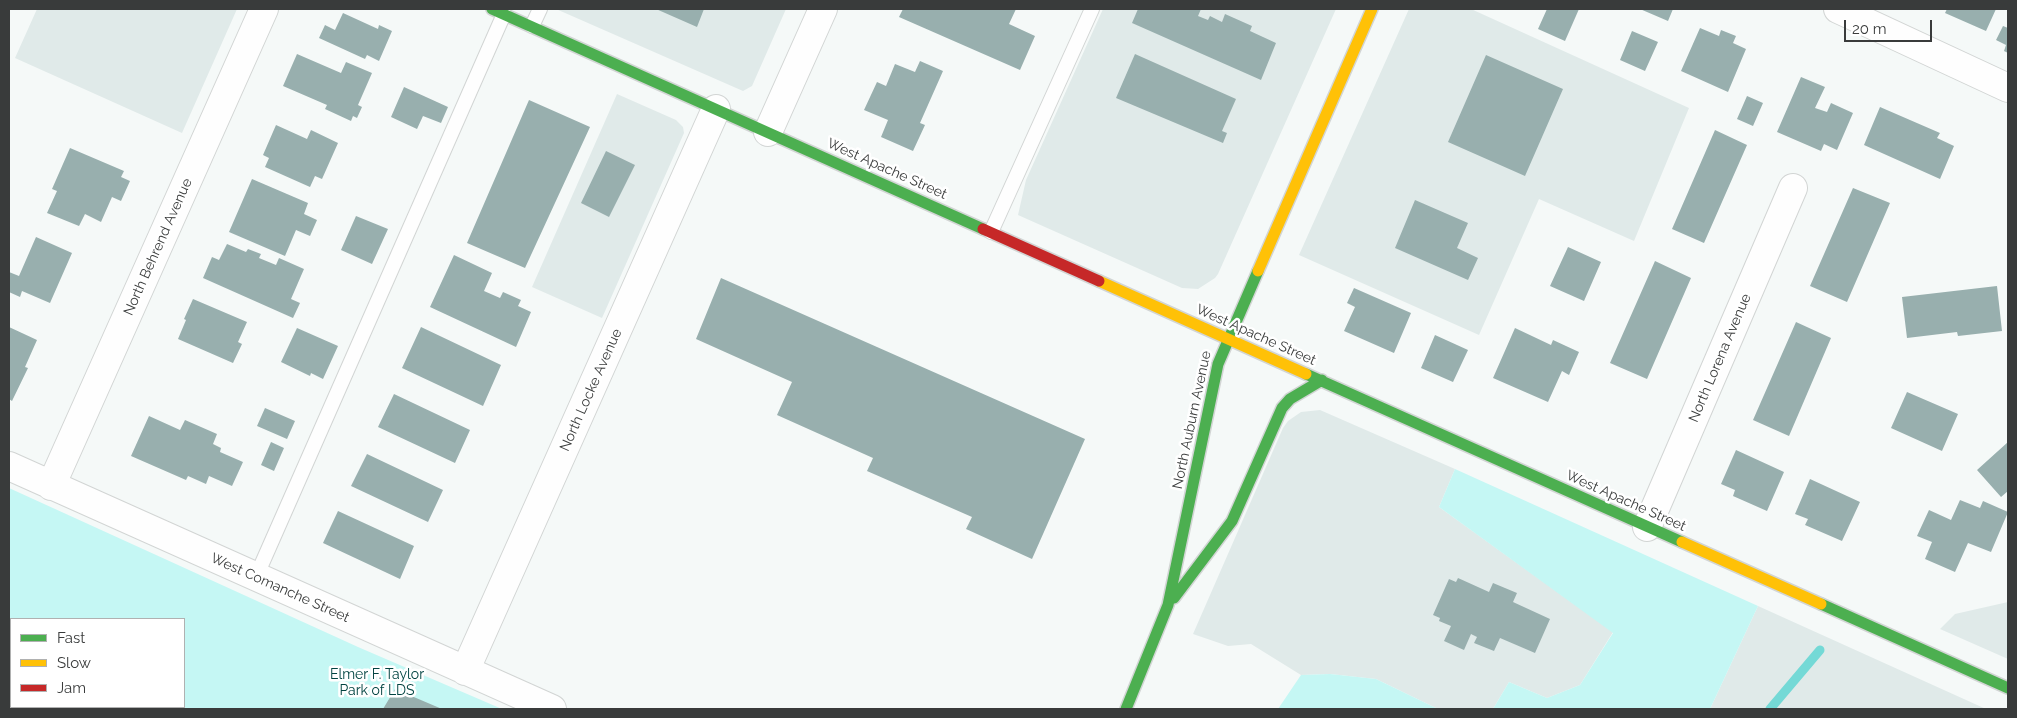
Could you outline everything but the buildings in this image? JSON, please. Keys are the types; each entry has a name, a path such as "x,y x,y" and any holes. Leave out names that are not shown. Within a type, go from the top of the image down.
{"main road":[{"name":"North Auburn Avenue","path":"1126,709 1168,605 1218,364 1227,338 1372,9"},
{"name":"West Apache Street","path":"498,12 2008,688"},
{"path":"1168,605 1232,521 1282,408 1290,399 1322,380"}],"street":[{"name":"North Behrend Avenue","path":"52,486 264,9"},
{"path":"768,132 823,9"},
{"path":"1838,9 1879,17 2008,88"},
{"name":"North Locke Avenue","path":"465,671 716,109"},
{"name":"North Lorena Avenue","path":"1647,527 1794,188"},
{"name":"West Comanche Street","path":"9,466 552,709"}],"lane":[{"path":"532,26 540,9"},
{"path":"991,232 1092,9"},
{"path":"256,577 498,12"}],"shaded area":[{"path":"37,9 237,9 182,133 15,58"},
{"path":"556,9 786,9 752,86 743,91"},
{"path":"1103,9 1336,9 1218,274 1198,289 1182,288 1018,215 1026,180"},
{"path":"1409,9 1471,9 1689,108 1634,241 1539,199 1479,335 1299,255"},
{"path":"617,94 676,120 683,127 684,133 602,318 532,287"},
{"path":"1320,410 1455,469 1439,507 1613,632 1580,685 1547,698 1509,682 1493,709 1438,709 1376,679 1330,674 1301,675 1251,644 1228,646 1193,634 1283,428 1288,421 1301,412"},
{"path":"2008,602 2008,659 1940,629 1955,614"},
{"path":"1758,606 1986,709 1710,709"}],"green space":[{"path":"1455,469 1758,606 1710,709 1493,709 1509,682 1547,698 1580,685 1613,633 1439,507"},
{"name":"Elmer F. Taylor Park of LDS","path":"9,488 358,647 502,709 9,709"},
{"path":"1330,674 1376,679 1438,709 1278,709 1301,675"}],"waterway":[{"path":"1770,709 1820,650"}],"traffic: fast":[{"path":"492,9 983,229"},
{"path":"1126,709 1168,605 1218,364 1258,271"},
{"path":"1306,374 1682,542"},
{"path":"1174,598 1232,521 1282,408 1290,399 1322,380"},
{"path":"1821,604 2008,688"}],"traffic: slow":[{"path":"1258,271 1372,9"},
{"path":"1099,281 1306,374"},
{"path":"1682,542 1821,604"}],"traffic: jam":[{"path":"983,229 1099,281"}]}
